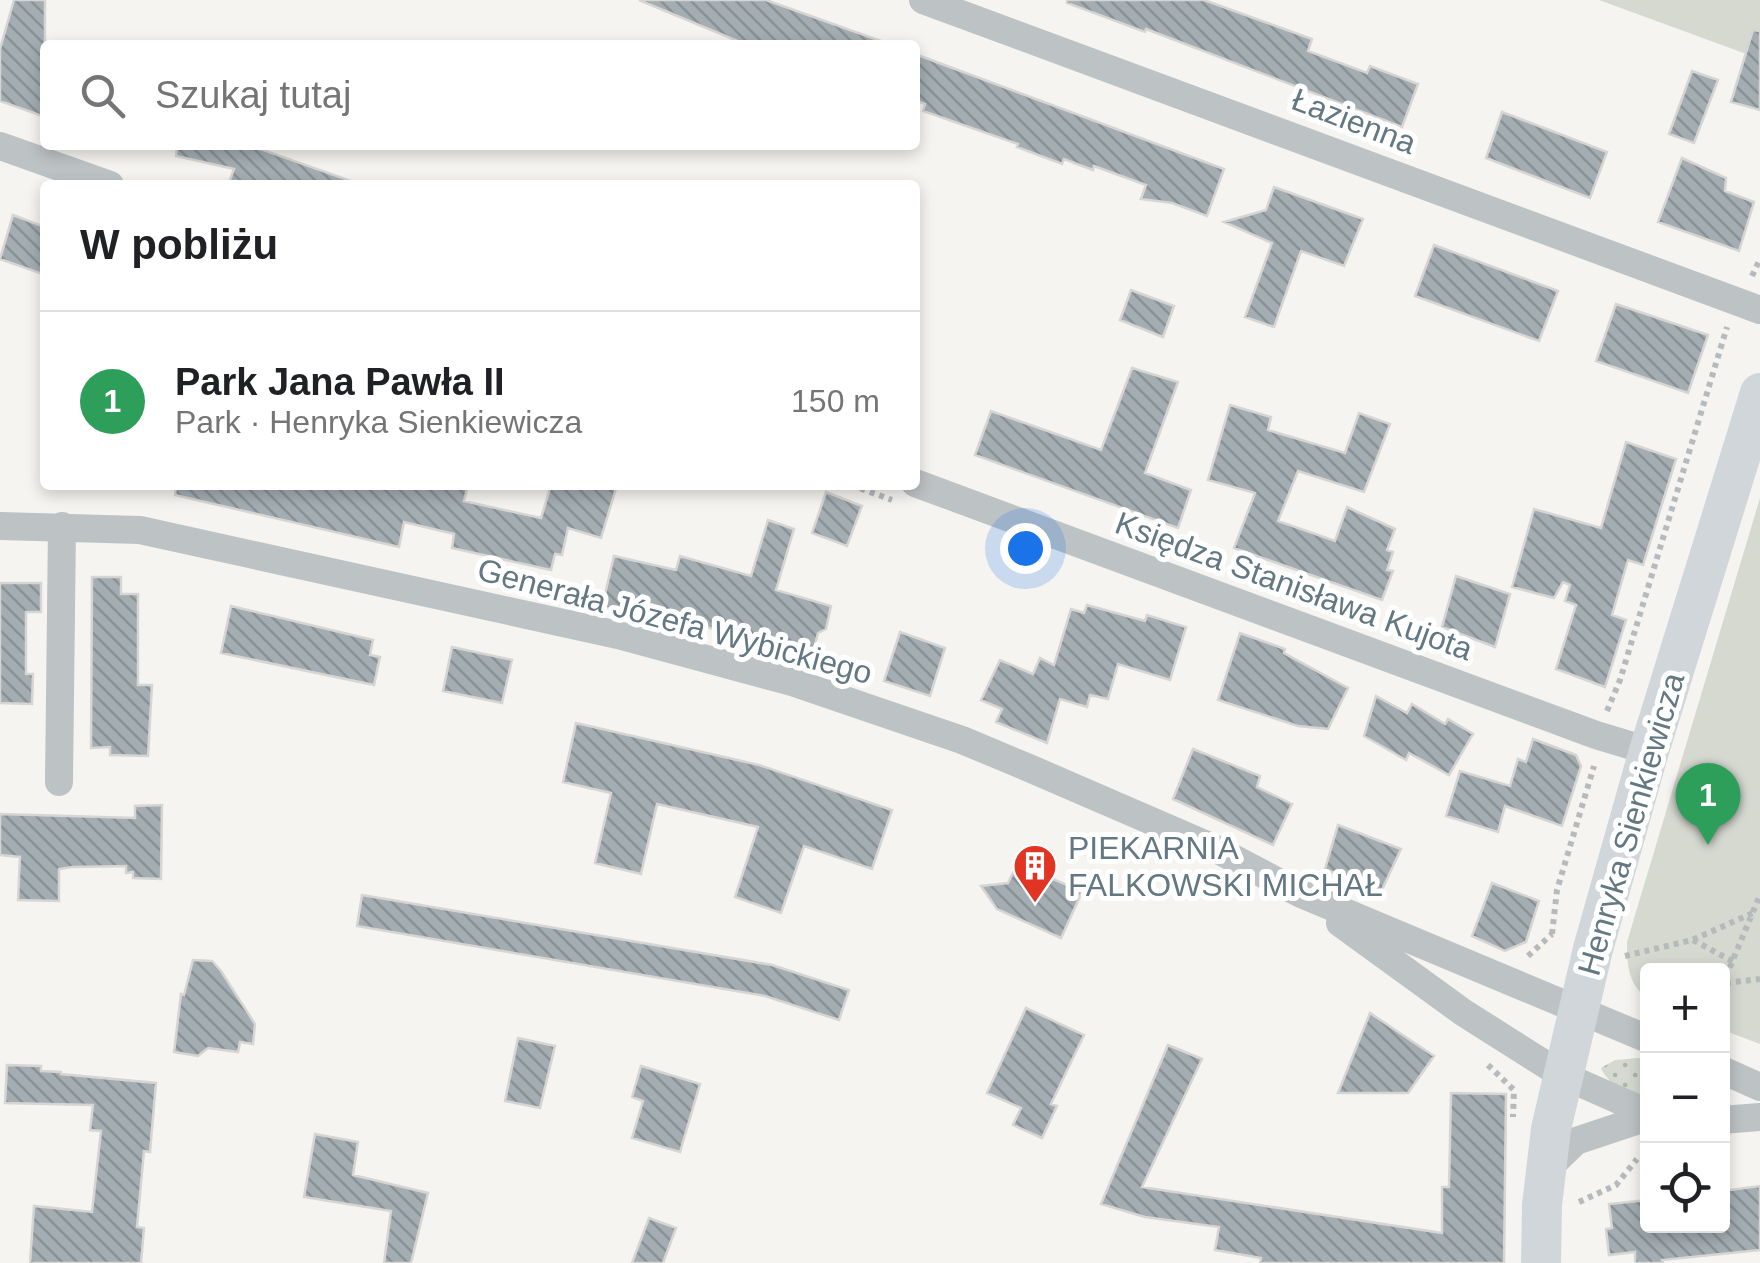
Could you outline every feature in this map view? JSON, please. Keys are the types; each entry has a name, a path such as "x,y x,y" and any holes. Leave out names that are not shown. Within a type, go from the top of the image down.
{"main road":[{"name":"Henryka Sienkiewicza","path":"1541,1263 1546,1170 1562,1075 1649,752 1760,392"}],"street":[{"name":"Łazienna","path":"923,0 1748,305"},
{"path":"0,146 96,180"},
{"name":"Księdza Stanisława Kujota","path":"920,485 1649,752"},
{"name":"Generała Józefa Wybickiego","path":"0,526 140,530 618,635 792,682 962,740 1214,848 1299,893 1640,1036"},
{"path":"59,782 62,526"},
{"name":"Generała Józefa Wybickiego","path":"1299,893 1464,1013 1562,1075 1640,1111"},
{"path":"1730,1073 1760,1086"},
{"path":"1730,1119 1760,1117"},
{"path":"1546,1170 1576,1141 1640,1118"}],"path":[{"path":"1552,934 1556,890 1594,770 1596,735 1620,680 1748,305 1760,259"},
{"path":"1730,971 1760,895"},
{"path":"1619,958 1692,940 1753,913"},
{"path":"1692,940 1734,962"},
{"path":"1730,984 1760,980"},
{"path":"1576,1203 1616,1186 1637,1159"}],"shaded area":[{"path":"1599,0 1760,0 1760,59"},
{"path":"1760,498 1760,1044 1730,1033 1730,963 1640,963 1640,991 1630,973 1627,942"},
{"path":"1640,1058 1640,1096 1614,1084 1605,1074 1601,1068 1615,1060"}],"building":[{"path":"14,0 45,0 45,40 40,40 40,115 0,101 0,49"},
{"path":"639,0 766,0 878,40 735,40"},
{"path":"1067,0 1204,0 1312,39 1308,51 1367,73 1370,66 1418,84 1402,127"},
{"path":"1753,30 1760,31 1760,110 1731,102"},
{"path":"920,56 1224,169 1207,216 1172,203 1141,199 1146,185 1094,166 1093,170 1064,159 1062,164 1017,147 1018,144 923,111 925,104 920,102"},
{"path":"1692,71 1718,80 1694,143 1669,134"},
{"path":"1502,112 1607,152 1590,198 1486,158"},
{"path":"177,150 263,150 348,180 230,180 234,169 176,156"},
{"path":"1682,158 1726,178 1725,191 1754,202 1739,251 1658,222"},
{"path":"1274,187 1363,219 1344,266 1301,251 1274,327 1245,317 1272,243 1224,222 1266,210"},
{"path":"13,215 40,225 40,273 0,259"},
{"path":"1434,245 1558,291 1539,341 1415,296"},
{"path":"1131,290 1174,306 1163,337 1120,320"},
{"path":"1616,304 1708,335 1688,393 1596,361"},
{"path":"1132,368 1178,382 1145,473 1191,490 1178,528 975,455 991,411 1101,450"},
{"path":"1230,405 1271,417 1268,430 1345,453 1359,413 1390,424 1364,492 1298,471 1278,521 1335,541 1347,507 1395,529 1387,550 1393,552 1387,570 1393,571 1382,600 1234,548 1255,493 1208,480"},
{"path":"1626,442 1676,459 1643,565 1628,560 1612,615 1626,620 1605,687 1556,669 1576,605 1565,601 1570,585 1563,582 1554,598 1512,587 1534,509 1601,528"},
{"path":"176,490 467,490 464,501 541,518 549,490 615,490 601,538 568,528 562,555 555,554 551,570 452,548 454,534 404,522 399,547 175,495"},
{"path":"826,492 862,506 847,546 812,533"},
{"path":"768,520 794,529 776,590 831,606 826,629 818,633 812,656 716,634 717,630 664,615 662,621 602,607 614,556 676,570 680,556 751,576"},
{"path":"1456,576 1510,594 1495,647 1442,627"},
{"path":"92,577 121,577 121,594 138,594 138,685 152,685 148,756 110,755 110,747 91,748"},
{"path":"0,583 41,583 41,612 26,612 26,674 33,674 32,704 0,703"},
{"path":"1087,605 1145,621 1147,615 1186,627 1170,680 1118,664 1108,699 1090,695 1087,707 1060,699 1047,743 996,722 1002,709 981,700 1000,660 1033,674 1040,658 1054,665 1071,609 1084,613"},
{"path":"231,606 373,640 370,655 380,657 374,685 221,653"},
{"path":"900,632 945,648 930,696 884,681"},
{"path":"1240,633 1285,649 1284,653 1348,688 1328,729 1298,726 1218,700"},
{"path":"452,647 512,660 502,703 443,691"},
{"path":"1376,696 1407,713 1412,704 1445,724 1448,719 1473,734 1449,775 1409,753 1406,760 1364,736"},
{"path":"576,723 759,765 892,810 872,869 804,846 781,913 735,897 758,827 657,804 641,874 595,863 611,793 563,782"},
{"path":"1533,739 1576,755 1581,766 1562,826 1505,806 1498,832 1446,816 1460,771 1510,786 1518,759 1526,762"},
{"path":"1193,749 1260,776 1257,787 1292,804 1273,845 1173,799"},
{"path":"162,805 161,879 133,878 133,872 126,873 126,866 59,869 59,901 18,900 20,857 0,855 0,814 135,818 135,806"},
{"path":"1338,825 1401,849 1380,894 1325,869"},
{"name":"PIEKARNIA FALKOWSKI MICHAŁ","path":"1018,863 1082,892 1061,938 997,909 981,886 1008,883"},
{"path":"1492,883 1539,901 1526,942 1505,951 1472,936"},
{"path":"362,895 772,965 849,990 839,1020 765,996 357,926"},
{"path":"193,960 212,961 221,971 255,1024 253,1044 240,1042 238,1052 208,1048 198,1056 174,1052 181,994 184,995"},
{"path":"1026,1008 1084,1035 1051,1104 1057,1106 1042,1138 1013,1125 1021,1108 987,1093"},
{"path":"1370,1013 1434,1056 1408,1093 1338,1093"},
{"path":"518,1038 555,1046 540,1108 505,1101"},
{"path":"1168,1045 1202,1059 1142,1187 1442,1233 1442,1187 1449,1187 1451,1093 1506,1094 1504,1263 1260,1263 1261,1258 1215,1250 1219,1227 1145,1217 1101,1204"},
{"path":"7,1065 41,1066 41,1071 61,1074 156,1083 150,1152 144,1151 137,1227 144,1228 141,1263 30,1263 34,1206 92,1212 101,1131 90,1130 93,1105 5,1103"},
{"path":"641,1066 700,1084 680,1152 632,1138 643,1101 632,1097"},
{"path":"315,1134 358,1142 353,1175 428,1193 411,1263 384,1263 391,1211 304,1197"},
{"path":"1760,1186 1760,1250 1662,1260 1663,1263 1635,1263 1635,1252 1609,1255 1609,1204 1640,1201 1640,1233 1730,1233 1730,1190"},
{"path":"649,1218 676,1228 663,1263 632,1263"}],"place":[{"name":"Park Jana Pawła II","path":"1708,845"},
{"name":"PIEKARNIA FALKOWSKI MICHAŁ","path":"1035,904"}]}
